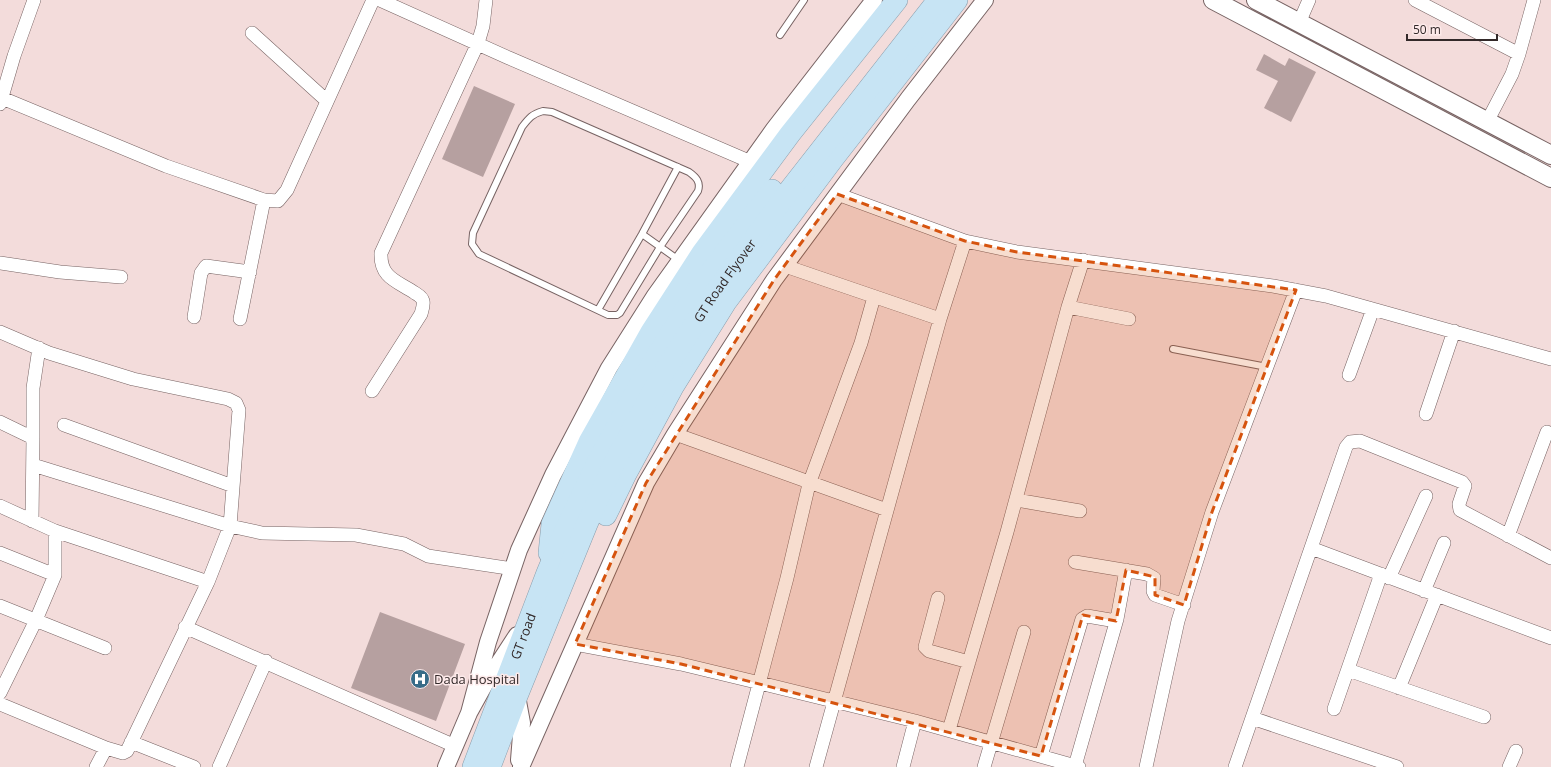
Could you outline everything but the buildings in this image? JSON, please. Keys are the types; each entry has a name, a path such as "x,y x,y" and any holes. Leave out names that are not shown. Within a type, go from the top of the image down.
{"highway":[{"path":"547,573 552,524 589,442 651,332 702,253 790,134 897,0"},
{"name":"GT Road Flyover","path":"560,590 614,463 660,378 714,294 791,188 816,145 920,0"},
{"name":"GT Road Flyover","path":"547,573 562,537 598,461 646,373 698,289 778,182 816,145 938,0"},
{"path":"560,590 590,547 626,474 673,387 726,302 833,159 957,0"},
{"name":"GT road","path":"473,767 547,573"},
{"name":"GT road","path":"490,767 560,590"}],"main road":[{"path":"1213,0 1368,83 1551,178"},
{"path":"1256,0 1551,155"},
{"path":"1264,27 1274,10"},
{"path":"1368,83 1378,64"}],"street":[{"path":"34,0 14,56 1,101 166,166 264,200 278,201 285,194 373,0"},
{"path":"380,0 751,162"},
{"path":"372,391 421,314 423,306 420,296 387,275 383,269 381,253 478,43 483,26 486,0"},
{"path":"469,713 488,642 519,550 553,475 608,368 654,297 779,123 874,0"},
{"path":"521,767 646,483 774,280 786,266 837,194 908,99 985,0"},
{"path":"1299,23 1309,0"},
{"path":"1415,0 1520,54"},
{"path":"1487,122 1512,74 1520,54 1534,0"},
{"path":"252,33 327,101"},
{"path":"837,194 965,241 1017,252 1296,290 1326,296 1551,359"},
{"path":"240,319 264,200"},
{"path":"816,767 940,319 965,241"},
{"path":"949,730 1016,500 1068,307 1083,260"},
{"path":"0,263 60,272 121,277"},
{"path":"194,317 202,273 206,266 250,272"},
{"path":"786,266 940,319"},
{"path":"1146,767 1178,621 1212,512 1296,290"},
{"path":"737,767 787,578 809,484 861,343 874,297"},
{"path":"1068,307 1129,319"},
{"path":"1348,375 1373,309"},
{"path":"1426,414 1454,331"},
{"path":"0,332 39,348 134,379 228,399 236,403 239,410 230,526 208,582 185,627 127,751 123,753 106,748 0,704"},
{"path":"32,521 33,388 39,348"},
{"path":"0,422 33,438"},
{"path":"64,425 234,486"},
{"path":"1508,536 1547,432"},
{"path":"676,434 809,484 887,510"},
{"path":"1235,767 1346,447 1350,442 1360,442 1462,482 1465,486 1459,504 1460,510 1551,558"},
{"path":"33,465 230,526 262,533 356,535 404,544 428,556 513,569"},
{"path":"1334,709 1385,576 1426,496"},
{"path":"1016,500 1080,511"},
{"path":"0,506 56,531 208,582"},
{"path":"0,693 36,620 55,575 56,531"},
{"path":"1424,591 1444,543"},
{"path":"1311,548 1551,638"},
{"path":"0,553 55,575"},
{"path":"1075,562 1152,575 1154,578 1153,591 1155,595 1184,605"},
{"path":"575,644 681,664 915,721 1041,756 1070,766 1116,621 1126,570"},
{"path":"1399,688 1437,596"},
{"path":"938,598 925,647 929,651 969,662"},
{"path":"0,606 105,648"},
{"path":"446,767 469,713 485,684 533,612"},
{"path":"1041,756 1082,619 1087,616 1116,621"},
{"path":"185,627 266,661 455,746"},
{"path":"984,767 990,742 1024,632"},
{"path":"219,767 266,661"},
{"path":"1348,670 1484,717"},
{"path":"517,696 522,723 518,767"},
{"path":"1252,718 1397,767"},
{"path":"903,767 915,721"},
{"path":"131,742 194,767"},
{"path":"96,767 106,748"},
{"path":"1509,767 1516,751"}],"lane":[{"path":"780,35 804,0"},
{"path":"543,111 552,112 678,167 696,177 700,186 698,191 660,247 620,313 613,316 479,254 472,244 473,233 522,127 535,113 543,111"},
{"path":"598,310 642,234 678,167"},
{"path":"642,234 680,261"},
{"path":"1173,350 1267,367"}],"highlighted area":[{"path":"837,194 965,241 1017,252 1296,290 1212,512 1184,605 1155,595 1155,577 1126,570 1116,621 1083,615 1041,756 681,664 575,644 646,483 774,280"}],"place":[{"name":"Dada Hospital","path":"420,679"}]}
